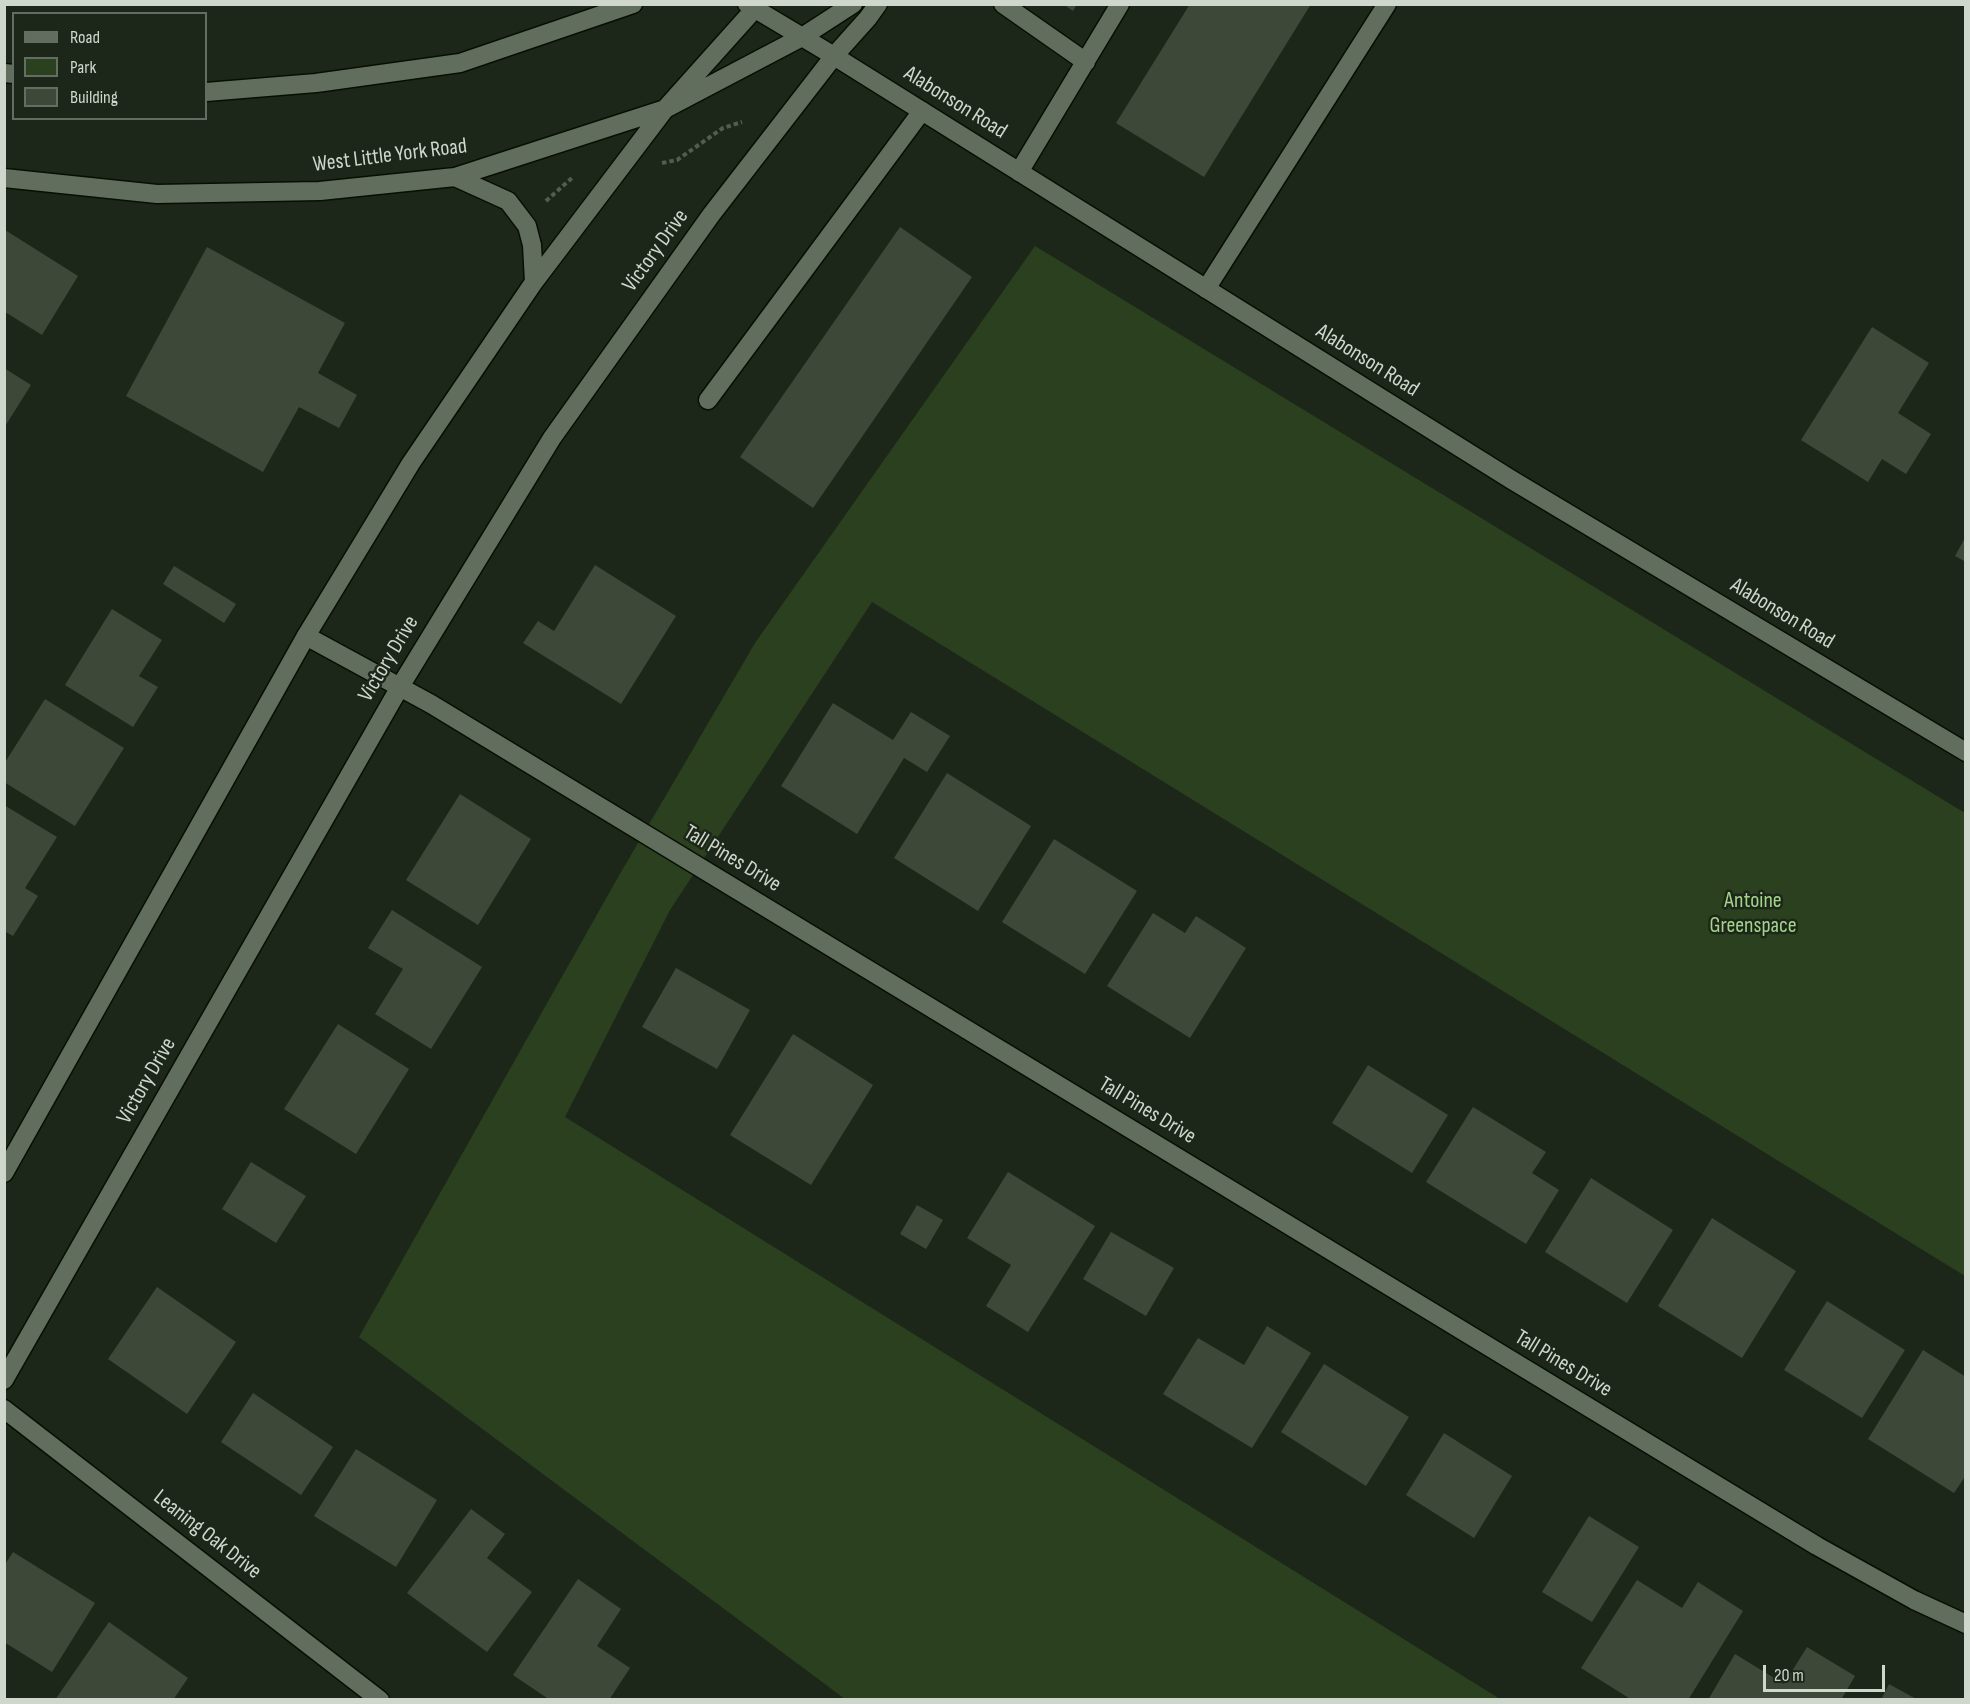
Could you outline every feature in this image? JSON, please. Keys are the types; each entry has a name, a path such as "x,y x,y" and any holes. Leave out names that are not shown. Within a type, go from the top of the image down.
{"street":[{"path":"207,92 316,83 460,63 633,4"},
{"name":"West Little York Road","path":"4,178 157,194 320,191 455,177 666,109 802,37 853,4"},
{"name":"Victory Drive","path":"4,1380 400,685 552,438 711,215 834,56 878,4"},
{"path":"1002,4 1086,62"},
{"path":"1019,172 1120,4"},
{"path":"1206,289 1387,4"},
{"path":"4,1173 306,636 411,463 534,282 666,109 754,6"},
{"name":"Alabonson Road","path":"754,6 1512,480 1965,752"},
{"path":"708,400 922,111"},
{"path":"455,177 508,201 527,226 532,245 534,282"},
{"name":"Tall Pines Drive","path":"306,636 400,685 1817,1546 1914,1600 1965,1624"},
{"name":"Leaning Oak Drive","path":"4,1409 380,1700"}],"path":[{"path":"660,163 677,160 723,128 749,121"},
{"path":"544,203 573,176 580,174"}],"green space":[{"name":"Antoine Greenspace","path":"1035,246 1965,813 1965,1276 872,602 670,910 565,1117 1500,1699 845,1699 359,1337 617,879 755,643"}],"building":[{"path":"1063,4 1077,4 1073,11"},
{"path":"1190,4 1311,4 1204,177 1116,123"},
{"path":"900,227 972,277 813,508 740,457"},
{"path":"5,230 78,276 42,335 5,312"},
{"path":"207,247 345,323 318,373 357,395 339,428 299,407 263,472 126,396"},
{"path":"1872,327 1929,363 1898,413 1931,434 1906,474 1882,459 1868,482 1801,440"},
{"path":"4,368 31,385 4,428"},
{"path":"1966,536 1966,562 1955,556"},
{"path":"595,565 676,616 621,704 523,643 538,621 554,631"},
{"path":"174,566 236,604 224,623 163,584"},
{"path":"112,609 162,640 139,676 158,687 133,727 65,685"},
{"path":"45,699 124,748 75,826 4,782 4,764"},
{"path":"833,703 893,740 911,712 950,736 927,772 904,758 857,834 781,786"},
{"path":"947,773 1031,826 978,911 894,858"},
{"path":"460,794 531,839 478,925 406,880"},
{"path":"4,805 57,837 25,888 38,896 13,936 4,931"},
{"path":"1054,839 1137,891 1085,974 1002,922"},
{"path":"392,910 482,967 431,1049 375,1014 403,969 368,948"},
{"path":"1153,913 1185,933 1196,916 1246,948 1190,1038 1107,986"},
{"path":"676,968 750,1010 717,1069 642,1027"},
{"path":"338,1024 409,1069 356,1154 284,1109"},
{"path":"793,1034 873,1085 811,1185 730,1135"},
{"path":"1368,1065 1448,1115 1412,1173 1332,1123"},
{"path":"1473,1107 1546,1152 1532,1173 1559,1190 1526,1244 1426,1182"},
{"path":"251,1162 306,1196 276,1243 222,1209"},
{"path":"1008,1172 1095,1226 1028,1332 986,1306 1011,1265 967,1238"},
{"path":"1591,1178 1673,1230 1627,1303 1545,1252"},
{"path":"917,1205 943,1220 926,1249 900,1234"},
{"path":"1712,1218 1796,1271 1742,1358 1658,1306"},
{"path":"1111,1232 1174,1268 1146,1316 1083,1279"},
{"path":"157,1287 236,1342 187,1414 108,1359"},
{"path":"1827,1301 1905,1350 1862,1418 1784,1370"},
{"path":"1267,1326 1311,1353 1252,1448 1163,1394 1198,1338 1244,1365"},
{"path":"1923,1350 1966,1377 1966,1475 1954,1493 1868,1439"},
{"path":"1324,1364 1409,1417 1366,1486 1281,1432"},
{"path":"253,1393 333,1447 301,1495 221,1442"},
{"path":"1444,1433 1512,1476 1474,1538 1406,1495"},
{"path":"356,1449 437,1500 396,1567 314,1516"},
{"path":"471,1509 505,1534 487,1558 532,1592 487,1652 407,1593"},
{"path":"1589,1516 1639,1547 1592,1622 1542,1592"},
{"path":"13,1552 95,1603 52,1672 4,1642 4,1566"},
{"path":"578,1579 621,1609 597,1646 630,1668 609,1700 550,1700 513,1675"},
{"path":"1637,1580 1682,1608 1698,1582 1743,1611 1688,1700 1632,1700 1581,1668"},
{"path":"109,1622 188,1678 173,1700 55,1700"},
{"path":"1807,1647 1855,1676 1841,1700 1708,1700 1735,1654 1784,1684"},
{"path":"1889,1684 1918,1700 1881,1700"}]}
